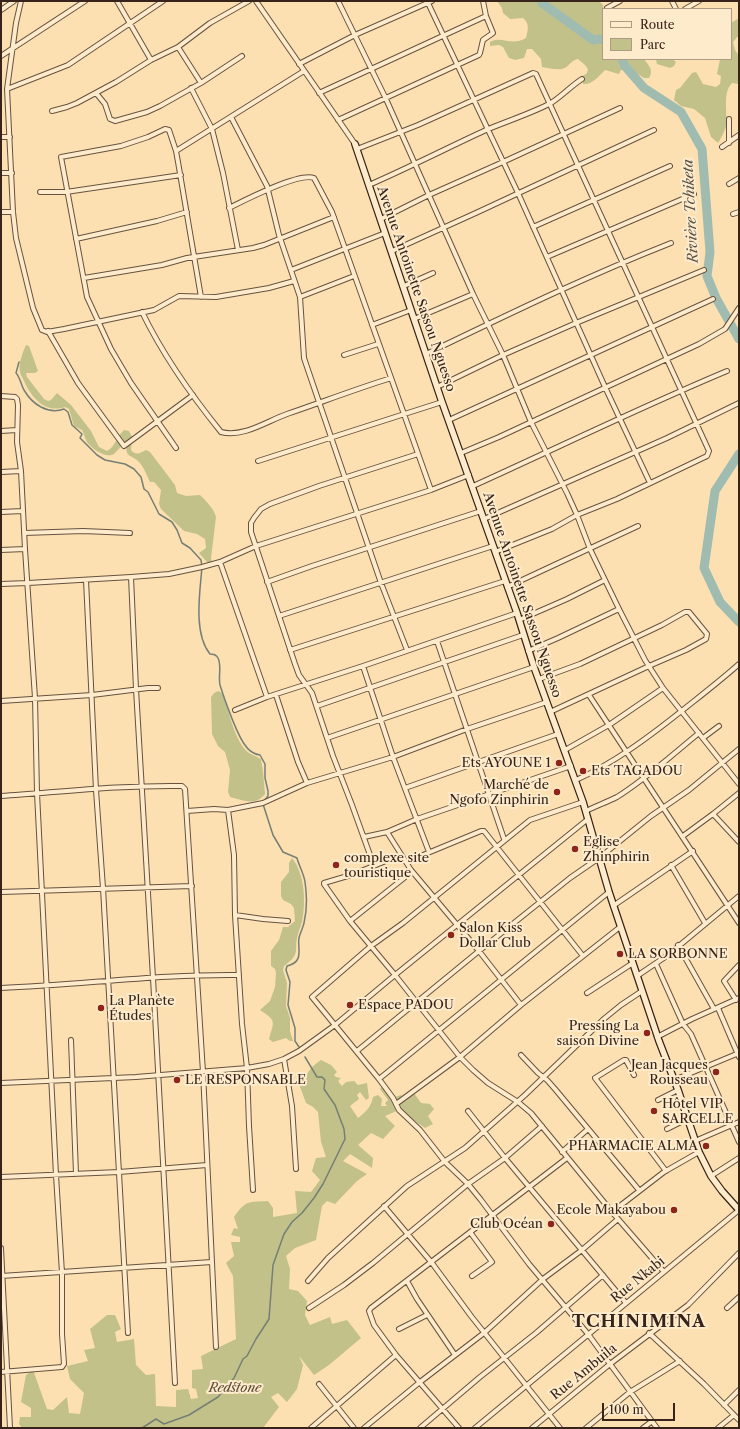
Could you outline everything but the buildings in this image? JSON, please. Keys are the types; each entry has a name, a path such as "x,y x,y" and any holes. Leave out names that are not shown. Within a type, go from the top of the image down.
{"street":[{"path":"1,10 14,1"},
{"path":"21,1 12,48 7,90 13,212 16,238 33,308 42,330 48,331 160,308 179,296 216,297 240,294 294,282"},
{"path":"1,56 85,1"},
{"path":"117,1 151,60"},
{"path":"7,90 68,65 163,1"},
{"path":"52,111 67,107 116,82 151,60 178,47 210,23 250,1"},
{"name":"Avenue Antoinette Sassou Nguesso","path":"256,1 356,147 442,402 517,613 528,651 576,780 608,892 657,1037 678,1090 699,1152 710,1176 739,1210"},
{"path":"338,1 386,99 473,294 518,388 531,422 546,454 563,484 590,549 619,609 649,666 664,688 739,784"},
{"path":"338,120 479,55 483,40 493,33 486,16 483,1"},
{"path":"607,8 620,1"},
{"path":"687,8 699,1"},
{"path":"300,64 355,35 430,2 457,65 518,193 650,483"},
{"path":"319,93 486,16"},
{"path":"178,47 201,83"},
{"path":"96,93 107,107 110,119 115,121 147,112 201,83 242,56"},
{"path":"176,151 304,71"},
{"path":"356,147 418,125 533,73 536,74 707,448 708,455 552,529 495,552"},
{"path":"369,185 549,103 565,94 582,79"},
{"path":"191,88 212,128 223,173 238,250"},
{"path":"381,219 429,195 620,108"},
{"path":"231,117 268,190 280,239 300,297 304,358 381,583 407,650"},
{"path":"729,119 729,143"},
{"path":"176,448 131,383 111,349 87,297 66,192 61,157 121,146 166,129 169,130 176,151 181,175 201,297"},
{"path":"392,251 654,130"},
{"path":"722,147 739,135"},
{"path":"1,137 10,137"},
{"path":"533,227 670,166"},
{"path":"1,173 12,173"},
{"path":"40,192 66,192 181,175"},
{"path":"229,208 282,183 311,177 314,178 334,217 431,490"},
{"path":"729,184 739,178"},
{"path":"547,257 694,194"},
{"path":"1,212 13,212"},
{"path":"76,239 157,221 187,212"},
{"path":"733,214 739,212"},
{"path":"84,278 162,265 195,257 264,246 334,217"},
{"path":"291,270 385,233"},
{"path":"426,354 561,289 622,262 671,243"},
{"path":"437,387 503,355 576,323 704,270"},
{"path":"404,286 433,273"},
{"path":"300,297 354,276"},
{"path":"414,319 473,294"},
{"path":"449,420 590,354 652,328 713,299"},
{"path":"461,453 699,344 725,330 739,308"},
{"path":"372,325 411,310"},
{"path":"142,312 156,340 193,396 220,432 226,434 250,429 274,419 391,378"},
{"path":"48,331 78,383 124,446 193,396"},
{"path":"344,355 378,344"},
{"path":"472,486 546,454 681,390 727,371"},
{"path":"1,396 13,396 17,399 18,446 22,472 24,533 35,698 37,794 46,986 62,1273 63,1366 1,1372"},
{"path":"258,461 442,402"},
{"path":"484,519 739,403"},
{"path":"1,431 18,430"},
{"path":"374,866 327,738 317,706 312,694 299,675 290,650 251,532 251,523 261,509 270,504 418,454"},
{"path":"1,472 22,472"},
{"path":"2,584 86,580 177,573 220,562 256,546 431,490 469,475"},
{"path":"1,512 23,511"},
{"path":"267,582 312,566 481,512"},
{"path":"507,587 638,526"},
{"path":"24,533 83,531 130,533"},
{"path":"279,616 493,546"},
{"path":"1,550 25,549"},
{"path":"220,562 267,697"},
{"path":"131,577 175,1383"},
{"path":"86,580 96,790 109,982 128,1333"},
{"path":"519,620 567,599 605,580"},
{"path":"290,650 505,581"},
{"path":"528,651 619,609"},
{"path":"539,680 580,664 662,626 687,612 689,612 707,634 706,639 686,650 550,712"},
{"path":"234,710 267,697 517,613"},
{"path":"317,706 523,635"},
{"path":"437,641 504,839"},
{"path":"576,780 597,771 627,752 714,687 739,664"},
{"path":"363,666 393,757 429,852"},
{"path":"327,738 381,721 534,667"},
{"path":"1,701 92,695 136,689 158,688"},
{"path":"565,750 609,725 664,688"},
{"path":"276,694 298,762 307,784"},
{"path":"589,695 693,850 739,923"},
{"path":"188,811 214,809 228,810 263,803 307,784 393,757 467,729 547,702"},
{"path":"703,738 719,726"},
{"path":"586,811 615,798 644,778 699,733"},
{"path":"405,788 558,734"},
{"path":"357,1051 478,951 570,878 599,858 663,807 689,790 739,749"},
{"path":"364,837 387,832 417,819 571,766"},
{"path":"1,796 142,786 184,786 188,811 203,1072 206,1165 216,1347"},
{"path":"683,836 739,793"},
{"path":"583,802 534,817 504,839 403,923 371,946 312,996 379,1079 393,1098 399,1110 423,1133 445,1162 468,1184 588,1334 651,1422 657,1428"},
{"path":"228,810 234,855 235,915 247,1068 253,1190"},
{"path":"713,814 739,842"},
{"path":"1,1083 203,1072 247,1068 269,1064 284,1059 299,1051 335,1026 395,975 588,818"},
{"path":"406,862 482,831 583,956"},
{"path":"387,832 411,870 521,1005"},
{"path":"613,906 693,850"},
{"path":"401,856 323,883 350,921 439,1029 460,1057 488,1083 518,1102 531,1113 612,1212 664,1272"},
{"path":"671,865 705,923"},
{"path":"350,921 404,878 411,870"},
{"path":"1,892 192,886"},
{"path":"379,1079 608,892"},
{"path":"637,976 656,964 739,896"},
{"path":"235,915 288,921"},
{"path":"396,1104 460,1057 521,1005 620,927"},
{"path":"674,1080 738,1054 716,1009 678,945"},
{"path":"587,993 633,963"},
{"path":"656,964 683,1024 691,1034 739,1142"},
{"path":"657,1037 737,999 724,980 739,965"},
{"path":"1,988 109,982 197,974 239,975"},
{"path":"308,1281 328,1258 384,1206 408,1186 465,1148 518,1102 605,1018 642,991"},
{"path":"71,1040 76,1174"},
{"path":"521,1055 555,1089 639,1190"},
{"path":"284,1059 292,1106 296,1169"},
{"path":"634,1075 626,1060 624,1060 595,1078 666,1171"},
{"path":"658,1100 678,1090"},
{"path":"468,1111 505,1158 626,1303"},
{"path":"667,1129 687,1119"},
{"path":"695,1141 739,1122"},
{"path":"309,1308 350,1281 468,1184 505,1158 542,1126"},
{"path":"562,1152 588,1129"},
{"path":"612,1212 666,1171 699,1152"},
{"path":"458,1428 396,1355 374,1325 369,1311 567,1158"},
{"path":"710,1176 739,1158"},
{"path":"1,1178 119,1172 206,1165"},
{"path":"384,1206 432,1262 484,1333 560,1428"},
{"name":"Rue Nkabi","path":"475,1428 739,1210"},
{"path":"364,1428 420,1382 484,1333 543,1279 582,1250 618,1219"},
{"path":"470,1232 492,1262 472,1276"},
{"path":"1,1248 10,1428"},
{"name":"Rue Ambuila","path":"532,1428 649,1333 688,1305 739,1253"},
{"path":"2,1276 212,1262"},
{"path":"420,1428 442,1408 603,1275"},
{"path":"407,1281 427,1315 455,1355"},
{"path":"727,1308 739,1297"},
{"path":"400,1329 427,1315"},
{"path":"649,1333 739,1420"},
{"path":"311,1428 396,1355"},
{"path":"586,1428 630,1392 680,1362"},
{"path":"318,1384 354,1428"},
{"path":"724,1405 739,1390"},
{"path":"718,1428 734,1415"},
{"path":"643,1428 651,1422"}],"green space":[{"path":"497,1 599,1 603,5 602,60 645,60 650,68 651,73 649,78 644,78 633,71 621,70 619,74 605,70 592,82 583,84 583,76 587,73 588,69 578,59 562,69 557,69 542,67 541,59 532,49 527,49 524,58 515,60 509,58 503,47 499,45 490,46 490,42 494,40 516,41 526,38 528,25 523,18 510,19 503,13 502,8"},
{"path":"739,18 739,35 733,42 735,50 739,56 739,84 732,83 727,92 726,126 718,143 711,137 705,118 694,109 681,106 674,100 676,90 680,88 692,73 696,72 703,84 716,87 720,84 721,76 717,74 720,60 732,60 732,22"},
{"path":"656,60 673,60 676,62 674,66 670,68 657,64"},
{"path":"26,345 29,346 38,371 35,373 26,373 27,377 44,399 48,401 51,400 57,393 71,405 91,431 99,447 107,451 112,447 124,430 129,431 132,437 131,450 136,453 146,450 150,452 175,485 177,493 186,496 200,495 207,502 214,511 216,517 211,558 212,562 208,563 199,553 206,548 205,539 197,534 184,531 161,509 159,504 161,490 154,482 150,482 139,462 128,454 126,450 127,446 123,445 111,455 99,452 92,448 87,442 82,430 74,426 69,409 65,407 58,409 51,408 40,403 35,398 27,387 20,373 20,362"},
{"path":"218,691 222,693 225,700 232,725 239,741 249,753 261,759 265,794 257,800 249,802 244,801 230,797 228,792 230,770 225,752 218,746 212,734 211,697"},
{"path":"292,858 300,872 304,897 302,922 298,932 296,952 290,962 284,966 283,970 287,983 286,1006 290,1018 290,1031 293,1041 286,1038 273,1042 269,1039 273,1025 272,1019 260,1010 270,1001 275,987 276,973 275,969 271,966 271,951 279,940 283,927 288,927 295,921 294,908 291,904 283,900 281,896 281,882 289,872 289,863"},
{"name":"Redstone","path":"321,1060 331,1065 337,1072 334,1075 341,1078 338,1081 342,1086 346,1082 354,1081 358,1085 367,1083 369,1098 366,1100 360,1092 357,1095 359,1099 350,1106 358,1118 368,1109 373,1097 378,1095 382,1099 381,1106 387,1106 385,1103 388,1100 380,1089 383,1085 392,1098 401,1095 404,1098 414,1093 421,1103 430,1104 434,1109 428,1116 433,1124 425,1128 399,1110 385,1116 395,1126 383,1139 371,1133 358,1145 373,1158 372,1168 350,1154 343,1161 367,1174 357,1181 335,1204 327,1201 322,1206 316,1240 295,1248 286,1256 290,1269 289,1289 298,1291 307,1301 305,1315 310,1325 330,1317 332,1324 347,1320 361,1338 329,1365 314,1375 299,1356 303,1365 297,1389 287,1402 278,1393 271,1397 279,1407 263,1428 22,1428 19,1424 20,1417 31,1417 31,1408 21,1402 26,1375 33,1370 47,1409 53,1410 67,1397 69,1413 80,1414 84,1393 70,1379 67,1366 88,1361 84,1350 95,1348 90,1329 107,1315 115,1315 121,1329 115,1332 117,1342 134,1339 136,1365 146,1375 155,1374 156,1406 176,1407 176,1390 188,1389 191,1399 198,1398 196,1389 192,1388 192,1370 203,1369 201,1356 236,1339 233,1276 226,1263 234,1256 231,1242 240,1242 240,1237 231,1235 234,1228 238,1229 234,1217 242,1207 252,1202 268,1201 273,1208 273,1217 297,1213 295,1191 311,1192 320,1180 312,1171 316,1158 326,1157 321,1142 318,1112 306,1103 299,1084 305,1082 310,1069"}],"waterway":[{"name":"Rivière Tchiketa","path":"542,1 542,3 593,40 602,40"},
{"name":"Rivière Tchiketa","path":"622,60 624,65 644,88 681,112 702,149 710,252 707,276 716,298 739,339"},
{"path":"19,362 16,373 24,390 31,400 41,407 52,411 64,409 68,412 72,425 82,434 80,438 97,455 105,460 125,464 134,469 141,477 144,489 148,492 159,514 172,522 182,543 190,548 201,560 202,567 199,600 199,624 201,635 210,654 213,654 218,658 220,664 220,685 238,733 246,747 253,753 260,755 265,764 265,778 268,796 264,801"},
{"name":"Rivière Tchiketa","path":"739,454 715,491 704,568 720,602 739,622"},
{"path":"263,804 273,835 283,852 297,858 305,882 306,908 304,923 299,938 299,954 296,961 287,966 286,970 290,982 288,1005 295,1028 295,1041 299,1047"},
{"path":"142,1428 156,1419 164,1424 189,1415 218,1397 234,1378 243,1359 247,1356 269,1319 273,1265 284,1234 292,1222 302,1213 314,1198 323,1184 345,1139 344,1129 335,1105 324,1089 325,1080 322,1077 317,1077 305,1057"}],"place":[{"name":"Ets AYOUNE 1","path":"559,763"},
{"name":"Ets TAGADOU","path":"583,771"},
{"name":"Marché de Ngofo Zinphirin","path":"557,792"},
{"name":"Eglise Zhinphirin","path":"575,849"},
{"name":"complexe site touristique","path":"336,865"},
{"name":"Salon Kiss Dollar Club","path":"451,935"},
{"name":"LA SORBONNE","path":"620,954"},
{"name":"Espace PADOU","path":"350,1005"},
{"name":"La Planète Études","path":"101,1008"},
{"name":"Pressing La saison Divine","path":"647,1033"},
{"name":"Jean Jacques Rousseau","path":"716,1072"},
{"name":"LE RESPONSABLE","path":"177,1080"},
{"name":"Hôtel VIP SARCELLE","path":"654,1111"},
{"name":"PHARMACIE ALMA","path":"706,1146"},
{"name":"Ecole Makayabou","path":"674,1210"},
{"name":"Club Océan","path":"551,1224"}],"district":[{"name":"TCHINIMINA","path":"639,1322"}]}
